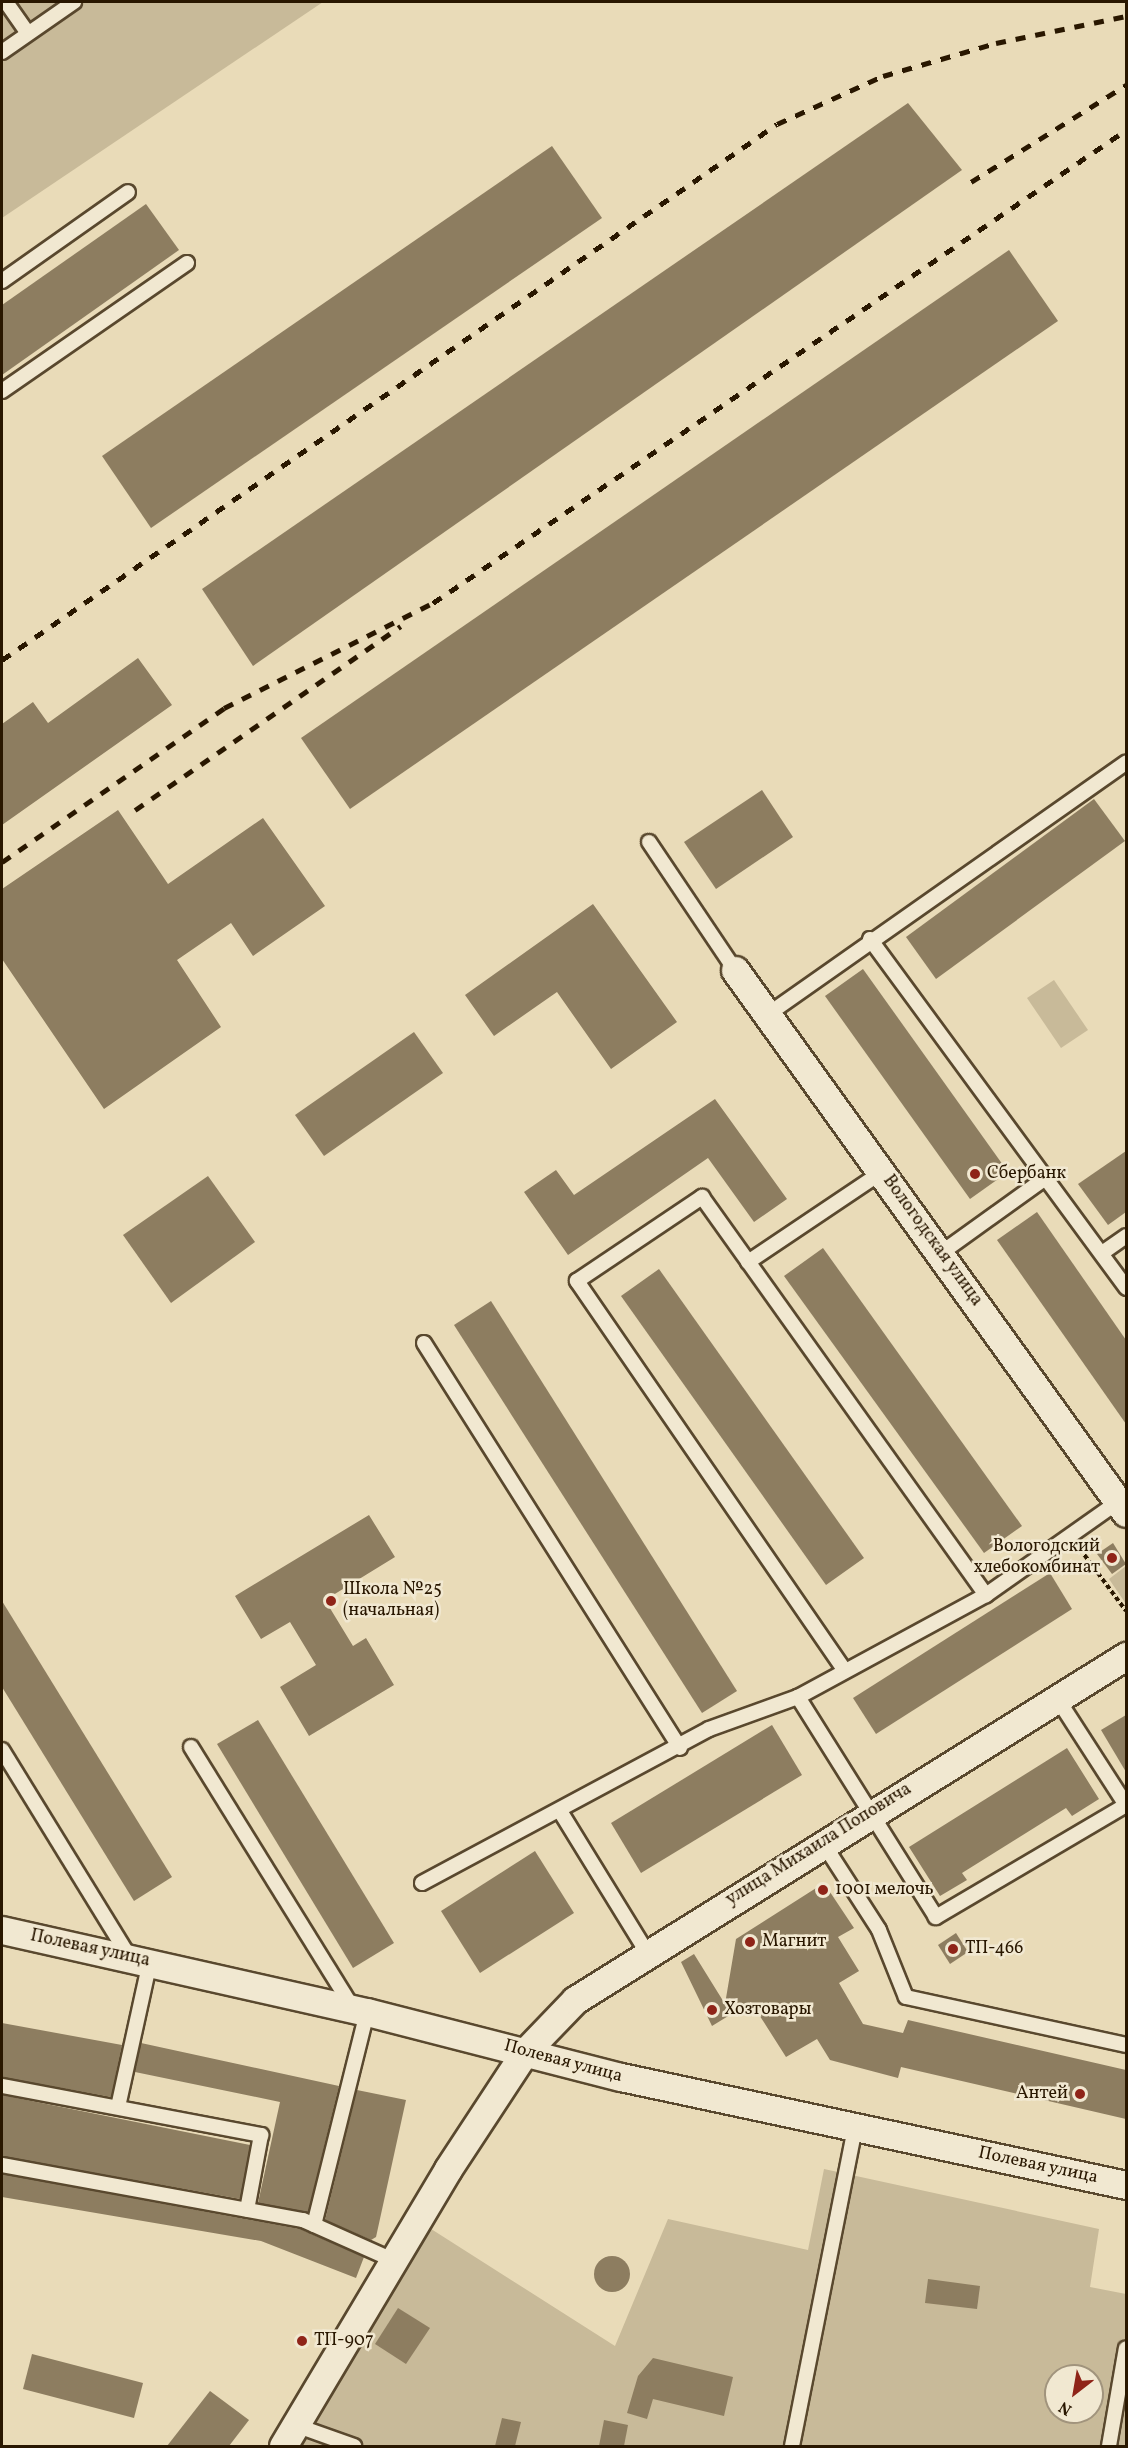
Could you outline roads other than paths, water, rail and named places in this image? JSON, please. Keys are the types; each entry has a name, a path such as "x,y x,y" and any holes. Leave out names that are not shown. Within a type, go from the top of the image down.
{"street":[{"name":"Вологодская улица","path":"735,970 1124,1504"},
{"name":"улица Михаила Поповича","path":"289,2436 393,2260 525,2052 575,2000 871,1812 1126,1656"},
{"name":"Полевая улица","path":"2,1930 361,2011 525,2052 855,2128 1126,2185"}],"lane":[{"path":"6,2 28,33"},
{"path":"2,52 74,2"},
{"path":"2,281 128,192"},
{"path":"2,391 187,263"},
{"path":"767,1015 870,939 1126,763"},
{"path":"649,842 735,970"},
{"path":"870,939 1048,1176 1126,1288"},
{"path":"748,1262 882,1172"},
{"path":"941,1253 1048,1176"},
{"path":"843,1668 577,1281 702,1197 986,1595"},
{"path":"1102,1253 1126,1236"},
{"path":"424,1343 680,1748"},
{"path":"422,1883 680,1748 709,1728 798,1697 843,1668 986,1595 1069,1536 1124,1504"},
{"path":"798,1697 936,1917 1126,1805 1058,1698"},
{"path":"191,1747 361,2011 314,2225"},
{"path":"2,1750 140,1960 118,2107"},
{"path":"560,1811 648,1954"},
{"path":"823,1843 879,1930 906,1997 1126,2045"},
{"path":"2,2086 261,2134 247,2210"},
{"path":"792,2446 855,2128"},
{"path":"2,2165 247,2210 314,2225 393,2260"},
{"path":"1110,2446 1126,2348"},
{"path":"289,2436 354,2446"}],"railway":[{"path":"2,660 777,124 883,76 996,43 1126,16"},
{"path":"971,182 1126,85"},
{"path":"2,862 224,708 433,603 1126,130"},
{"path":"135,810 401,626"}],"place":[{"name":"Сбербанк","path":"975,1174"},
{"name":"Вологодский хлебокомбинат","path":"1112,1558"},
{"name":"Школа №25 (начальная)","path":"331,1601"},
{"name":"1001 мелочь","path":"823,1890"},
{"name":"Магнит","path":"750,1942"},
{"name":"ТП-466","path":"953,1949"},
{"name":"Хозтовары","path":"712,2010"},
{"name":"Антей","path":"1080,2094"},
{"name":"ТП-907","path":"302,2341"}]}
